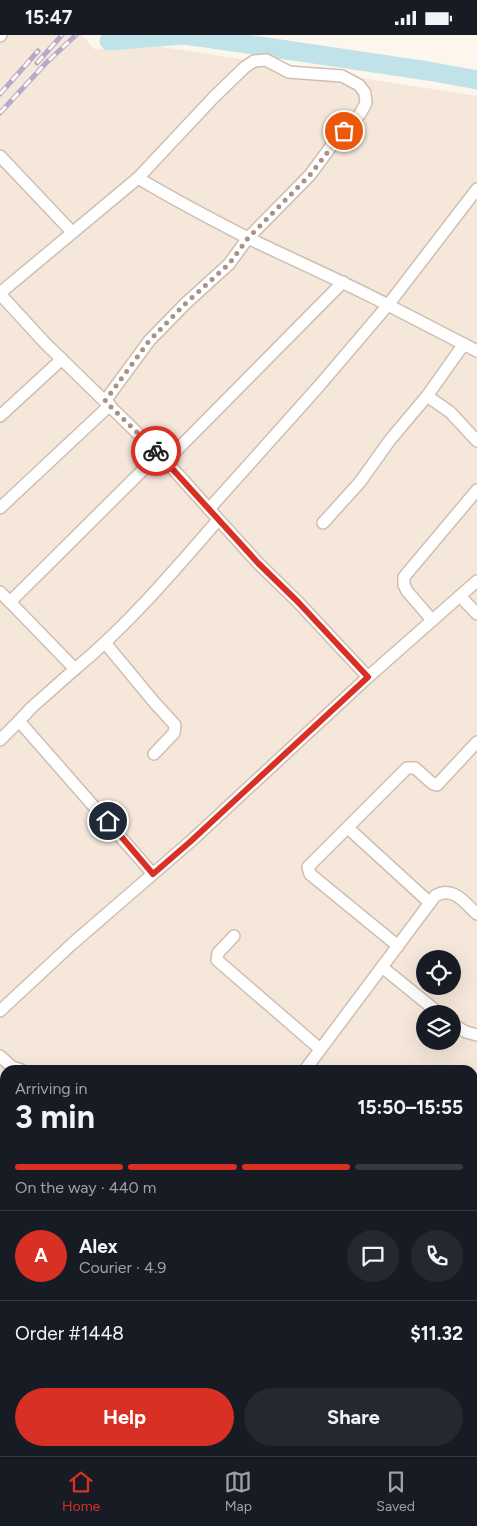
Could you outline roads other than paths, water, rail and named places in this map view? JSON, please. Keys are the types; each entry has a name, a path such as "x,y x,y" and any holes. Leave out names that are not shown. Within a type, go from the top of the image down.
{"street":[{"path":"0,508 107,403 149,341 185,304 229,264 248,238 310,175 335,141 360,114 366,103 365,93 359,85 335,75 289,72 266,60 254,61 245,67 214,97 138,179 72,232 0,294 62,359 107,403 163,457 218,519 368,677"},
{"path":"0,156 72,232"},
{"path":"138,179 248,238 343,282 473,348 427,396 390,440 360,482 323,523"},
{"path":"209,509 319,386 388,305 477,189"},
{"path":"10,602 343,282"},
{"path":"0,416 62,359"},
{"path":"427,396 450,412 477,441"},
{"path":"432,620 407,591 404,585 404,577 477,490"},
{"path":"1,738 75,669 106,644 218,519"},
{"path":"2,1006 108,911 191,841 368,677 477,581"},
{"path":"0,592 75,669"},
{"path":"460,596 477,614"},
{"path":"106,644 175,725 174,733 154,754"},
{"path":"19,721 153,874"},
{"path":"398,946 308,871 309,864 348,828 407,768 416,768 433,784 440,784 477,742"},
{"path":"348,828 430,903"},
{"path":"309,1065 435,896 449,891 457,895 477,914"},
{"path":"234,935 218,953 217,960 320,1049"},
{"path":"382,967 429,1005"},
{"path":"461,1030 466,1033 477,1035"},
{"path":"0,1056 10,1065"}],"waterway":[{"path":"109,41 183,35"},
{"path":"185,35 477,80"}],"railway":[{"path":"37,63 62,35"},
{"path":"0,113 46,63 76,35"},
{"path":"0,94 38,51"}]}
